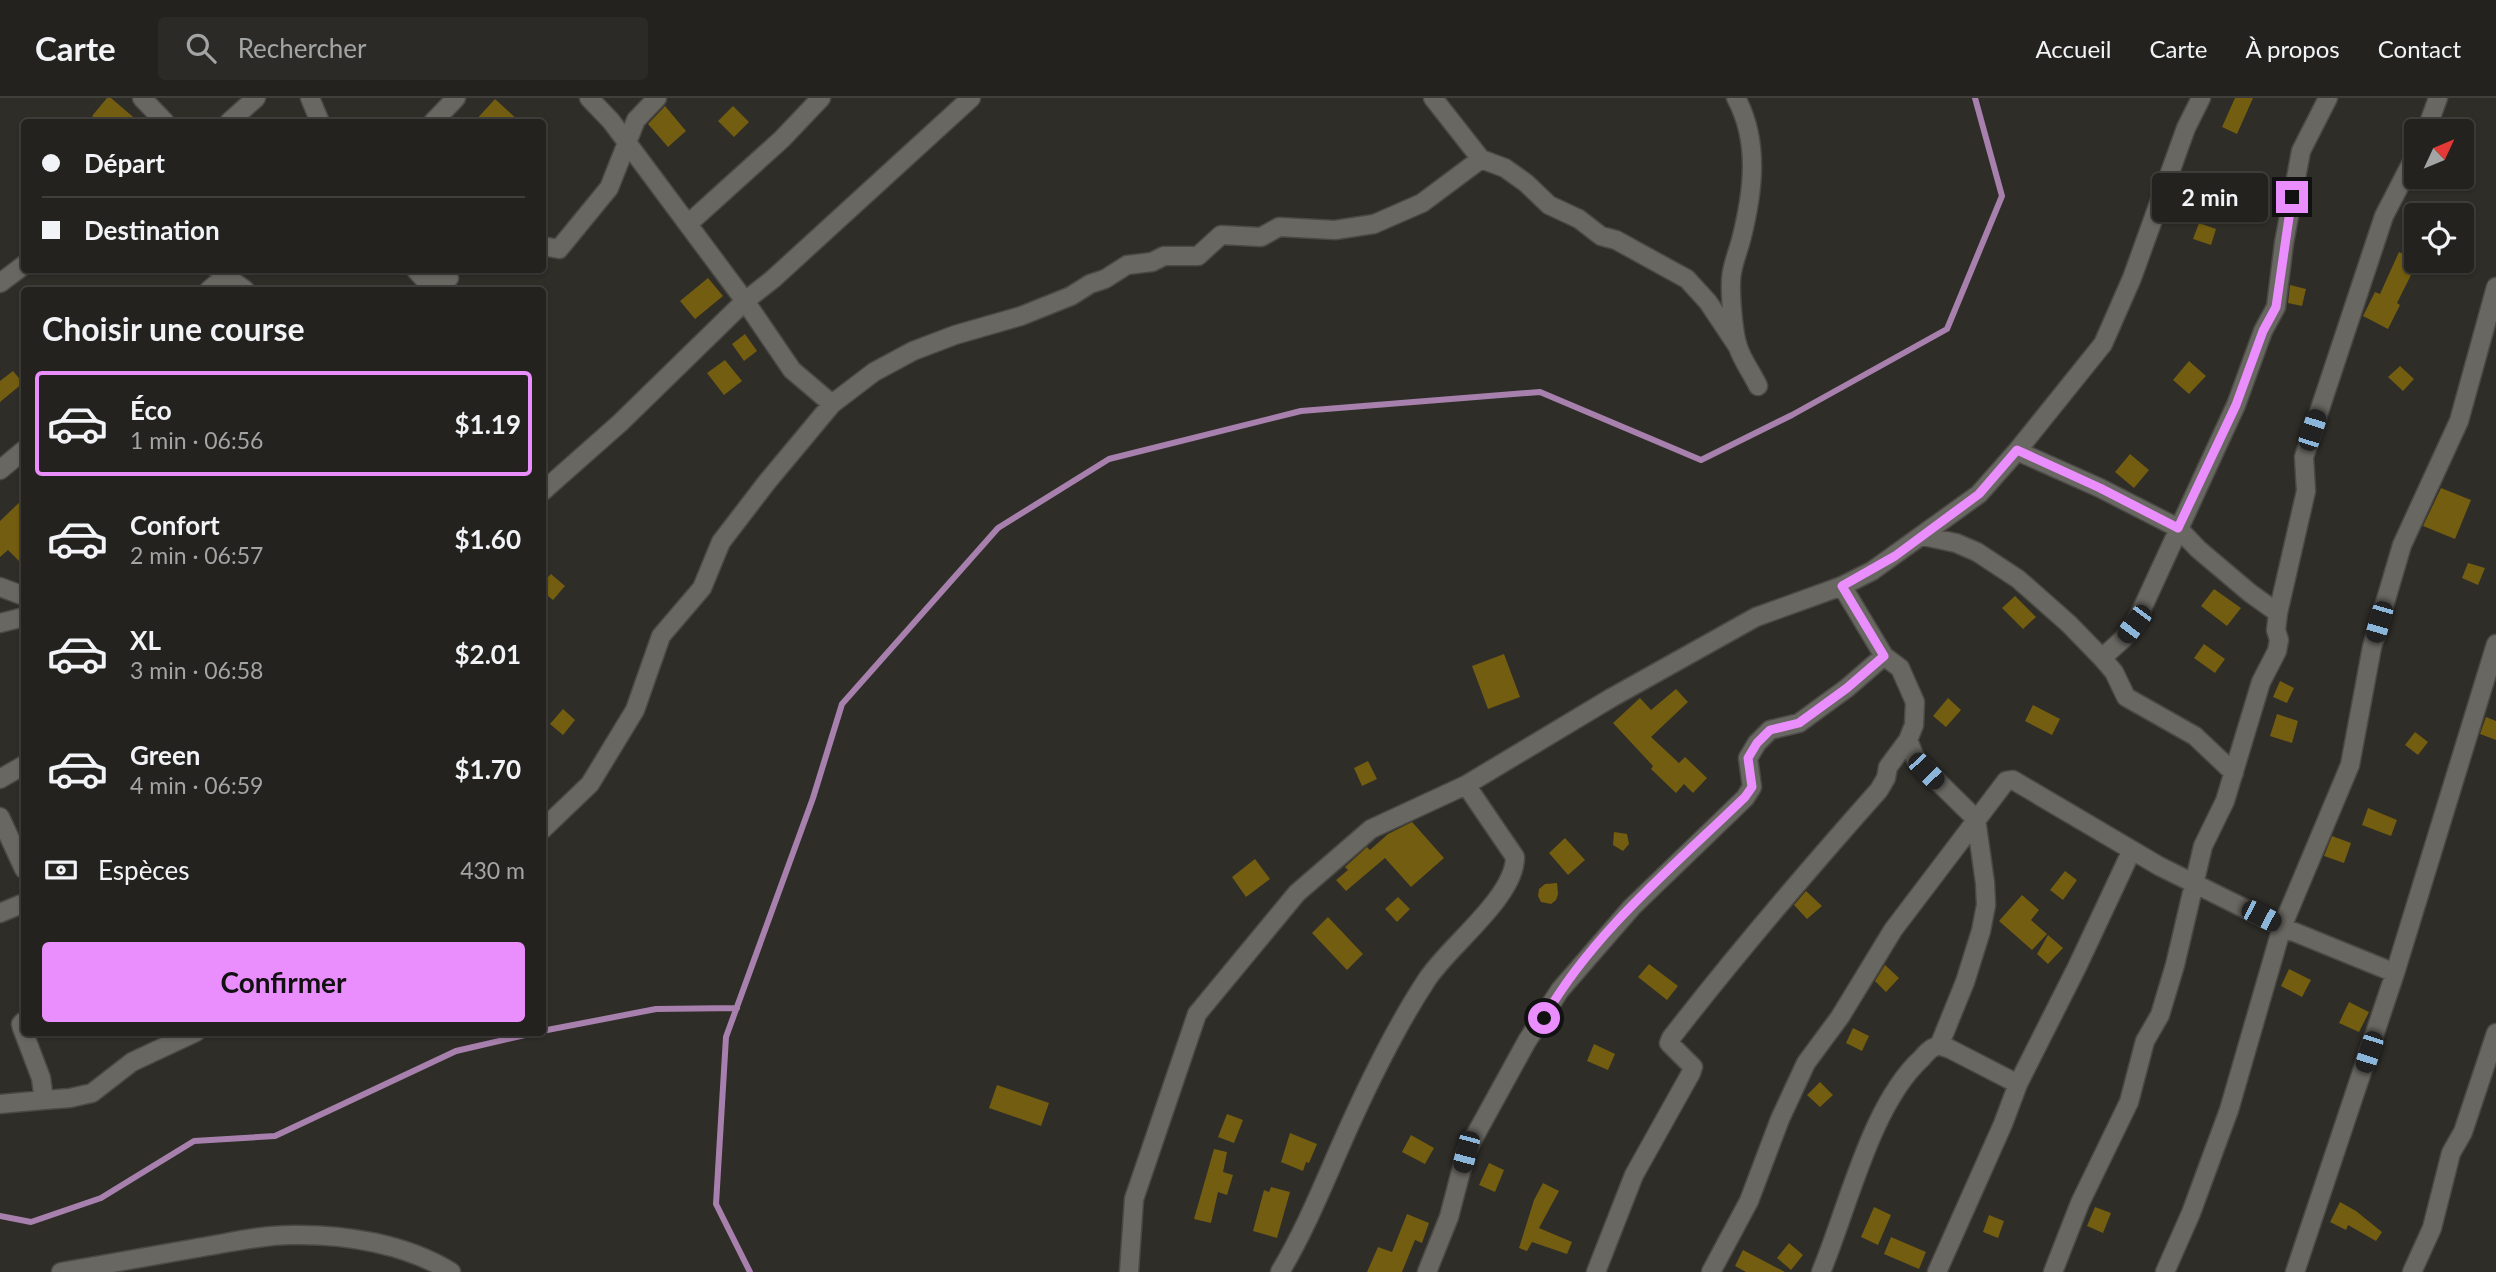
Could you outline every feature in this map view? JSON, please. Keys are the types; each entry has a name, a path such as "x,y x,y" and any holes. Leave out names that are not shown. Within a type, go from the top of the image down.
{"street":[{"path":"142,98 162,119"},
{"path":"232,119 257,98"},
{"path":"310,98 321,119"},
{"path":"436,119 456,98"},
{"path":"589,98 611,121 688,224 792,370 832,404"},
{"path":"546,247 559,249 609,188 636,120 657,98"},
{"path":"688,224 782,139 821,98"},
{"path":"546,488 620,423 745,301 773,279 971,98"},
{"path":"1433,98 1481,159 1505,168 1549,205 1579,219 1601,236 1616,240 1687,279 1708,302 1738,347 1758,386"},
{"path":"1736,98 1751,131 1752,162 1749,201 1732,273 1731,292 1738,347"},
{"path":"1129,1272 1134,1199 1197,1014 1297,893 1344,851 1386,821 1466,785 1611,698 1756,617 1842,586 1872,571 1979,494 2103,344 2132,278 2186,128 2201,98"},
{"path":"2102,658 2123,639 2134,624 2236,405 2263,331 2276,307 2284,243 2301,151 2328,98"},
{"path":"2430,119 2438,98"},
{"path":"546,826 590,784 603,763 635,710 661,636 702,588 721,542 832,404 874,372 914,351 955,335 1021,316 1071,296 1127,265 1152,262 1164,256 1198,257 1221,235 1261,237 1279,227 1335,230 1374,225 1422,203 1481,159"},
{"path":"2053,1272 2080,1203 2129,1102 2145,1041 2160,1015 2175,965 2203,846 2225,801 2261,682 2277,651 2278,613 2306,491 2304,457 2384,216 2404,177"},
{"path":"0,283 21,267"},
{"path":"212,287 224,273"},
{"path":"228,273 242,287"},
{"path":"419,273 424,279 449,279"},
{"path":"2165,1272 2191,1213 2229,1110 2282,927 2350,765 2372,647 2402,545 2459,421 2496,287"},
{"path":"2017,450 2178,528 2198,549 2278,613"},
{"path":"0,470 21,452"},
{"path":"1923,536 1966,548 2018,579 2069,624 2102,658 2114,672 2126,697 2195,736 2234,773"},
{"path":"1595,1272 1634,1175 1693,1067 1672,1048 1669,1043 1671,1038 1819,856 1879,790 1886,778 1888,767 1908,740 1914,725 1916,702 1900,668 1884,656 1842,586"},
{"path":"0,587 21,595"},
{"path":"0,623 21,618"},
{"path":"2295,1272 2395,974 2496,644"},
{"path":"1427,1272 1449,1217 1466,1152 1527,1041 1560,990 1632,906 1745,797 1752,787 1748,758 1757,743 1770,730 1799,723 1847,688 1884,656"},
{"path":"1908,740 1916,761 1976,819 1985,883 1986,905 1981,931 1965,982 1939,1046"},
{"path":"0,779 21,767"},
{"path":"1711,1272 1749,1201 1780,1119 1806,1063 1840,1017 1893,930 2006,781 2013,780 2131,852 2193,883 2282,927 2395,974"},
{"path":"1280,1272 1301,1237 1379,1063 1427,979 1472,929 1510,880 1515,869 1515,858 1466,785"},
{"path":"0,817 21,862"},
{"path":"1937,1272 2018,1084 2131,852"},
{"path":"0,914 21,904"},
{"path":"2412,1272 2432,1228 2451,1153 2463,1132 2496,1033"},
{"path":"25,1036 41,1078 44,1100"},
{"path":"0,1103 70,1098 92,1093 132,1062 187,1036"},
{"path":"1821,1272 1864,1156 1902,1077 1933,1048 1939,1046 2018,1084"},
{"path":"61,1272 228,1243 291,1235 383,1245 415,1254 451,1272"}],"building":[{"path":"107,98 111,98 136,119 96,119 92,116"},
{"path":"2235,98 2253,98 2237,134 2222,127"},
{"path":"495,99 517,119 477,119"},
{"path":"665,106 686,131 668,147 648,124"},
{"path":"733,106 749,122 734,137 718,121"},
{"path":"2199,223 2216,229 2211,245 2193,239"},
{"path":"2399,252 2404,254 2404,273 2412,273 2388,329 2363,316 2375,292 2380,294"},
{"path":"708,278 723,296 695,319 680,301"},
{"path":"2290,285 2306,289 2302,306 2288,303"},
{"path":"745,334 757,351 744,361 732,344"},
{"path":"725,360 742,381 724,395 707,373"},
{"path":"2189,361 2206,376 2189,394 2173,380"},
{"path":"2400,366 2414,379 2403,391 2388,377"},
{"path":"13,371 21,385 0,402 0,381"},
{"path":"2130,454 2149,470 2134,488 2115,472"},
{"path":"2441,488 2471,500 2455,539 2423,526"},
{"path":"21,501 21,563 8,550 0,557 0,521"},
{"path":"2468,563 2485,568 2478,585 2462,578"},
{"path":"551,574 565,586 553,600 546,594 546,579"},
{"path":"2214,589 2241,608 2227,626 2201,606"},
{"path":"2015,596 2036,617 2023,629 2002,608"},
{"path":"2204,644 2225,659 2215,673 2194,658"},
{"path":"1504,654 1520,697 1488,709 1472,666"},
{"path":"2280,681 2294,688 2287,703 2273,697"},
{"path":"1676,689 1688,702 1651,737 1679,763 1685,757 1707,778 1693,793 1684,784 1676,793 1651,769 1653,766 1613,723 1640,698 1651,710"},
{"path":"1948,698 1961,710 1946,727 1933,716"},
{"path":"2033,705 2060,719 2052,735 2025,721"},
{"path":"563,709 575,720 563,735 550,724"},
{"path":"2277,714 2298,721 2292,743 2270,736"},
{"path":"2486,717 2496,721 2496,740 2480,734"},
{"path":"2415,732 2428,742 2418,755 2405,745"},
{"path":"1368,761 1377,779 1362,786 1354,768"},
{"path":"2368,808 2397,820 2391,836 2362,825"},
{"path":"1412,822 1444,858 1411,887 1385,858 1346,891 1336,880 1348,870 1345,867 1367,847 1370,850 1388,834"},
{"path":"1614,832 1627,834 1629,844 1623,851 1613,845"},
{"path":"2332,836 2351,843 2344,863 2324,856"},
{"path":"1565,838 1585,860 1568,875 1549,853"},
{"path":"1255,859 1270,879 1246,897 1232,877"},
{"path":"2065,871 2077,880 2063,900 2050,890"},
{"path":"1557,883 1556,900 1551,904 1541,902 1539,889 1545,884"},
{"path":"1806,891 1822,906 1807,919 1794,905"},
{"path":"2022,895 2039,910 2031,920 2047,934 2032,950 1999,921"},
{"path":"1398,897 1410,909 1397,922 1385,909"},
{"path":"1328,917 1363,954 1347,970 1312,933"},
{"path":"2048,935 2063,948 2048,964 2037,954"},
{"path":"1649,964 1678,986 1667,1000 1638,977"},
{"path":"1885,965 1899,978 1886,992 1875,981"},
{"path":"2289,969 2311,980 2302,997 2281,986"},
{"path":"2349,1002 2369,1012 2359,1032 2339,1023"},
{"path":"1853,1028 1869,1036 1862,1051 1846,1043"},
{"path":"1594,1044 1615,1054 1608,1070 1587,1061"},
{"path":"1820,1082 1833,1095 1820,1107 1807,1095"},
{"path":"997,1085 1049,1103 1041,1126 989,1108"},
{"path":"1227,1114 1243,1120 1234,1143 1218,1137"},
{"path":"1290,1133 1317,1144 1303,1171 1281,1162"},
{"path":"1411,1135 1434,1148 1425,1164 1402,1152"},
{"path":"1214,1149 1227,1152 1223,1172 1233,1175 1227,1195 1218,1192 1211,1223 1194,1219"},
{"path":"1489,1163 1504,1170 1495,1192 1479,1185"},
{"path":"1543,1183 1559,1191 1539,1228 1572,1242 1567,1254 1532,1242 1527,1251 1519,1248 1534,1200"},
{"path":"1271,1187 1290,1192 1277,1238 1253,1231 1264,1190 1269,1192"},
{"path":"2340,1202 2382,1232 2376,1241 2348,1225 2346,1230 2330,1222"},
{"path":"1874,1207 1891,1215 1878,1245 1861,1237"},
{"path":"2095,1207 2111,1213 2103,1233 2087,1226"},
{"path":"1407,1214 1429,1223 1422,1243 1415,1240 1402,1272 1367,1272 1378,1247 1392,1252"},
{"path":"1989,1215 2004,1221 1998,1238 1983,1232"},
{"path":"1891,1237 1926,1252 1919,1269 1884,1254"},
{"path":"1789,1243 1803,1255 1791,1270 1777,1258"},
{"path":"1743,1250 1785,1272 1746,1272 1735,1266"}],"waterway":[{"path":"750,1272 716,1204 726,1037 813,798 842,704 998,528 1109,459 1301,411 1540,392 1701,460 1792,415 1947,329 2002,196 1975,98"},
{"path":"546,1030 656,1009 737,1008"},
{"path":"0,1216 31,1222 101,1198 194,1141 275,1136 456,1051 521,1036"}],"route":[{"path":"1544,1018 1560,990 1632,906 1745,797 1752,787 1748,758 1757,743 1770,730 1799,723 1847,688 1884,656 1842,586 1895,556 1979,494 2017,450 2178,528 2236,405 2263,331 2276,307 2292,197"}]}
